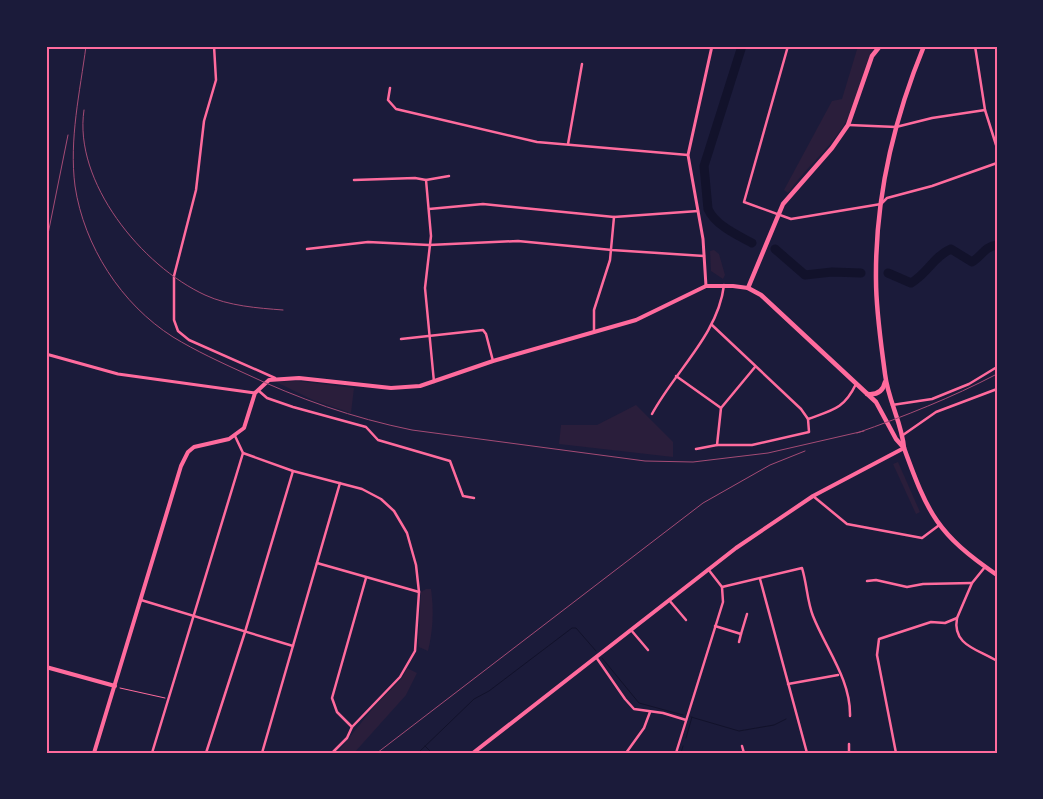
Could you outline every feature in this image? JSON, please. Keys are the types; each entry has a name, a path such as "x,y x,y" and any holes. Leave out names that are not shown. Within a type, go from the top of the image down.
{"main road":[{"path":"748,288 778,214 793,190 832,148 848,125 872,56 880,46"},
{"path":"924,46 896,127 880,204 876,281 886,378 892,405 903,436 904,448 918,488 938,526 964,551 997,575"},
{"path":"94,753 181,466 188,452 203,443 229,439 235,436 247,422 256,391 264,383 274,378 299,378 391,388 434,382 493,361 649,316 686,294 706,286 724,285 748,288 761,295 867,394 882,411 896,439 904,448"},
{"path":"867,394 873,394 882,390 886,378"},
{"path":"472,753 708,569 814,496 904,448"},
{"path":"46,667 115,686"}],"street":[{"path":"214,46 216,80 204,121 196,190 174,276 174,320 178,331 189,340 274,378"},
{"path":"706,286 698,211 688,154 712,46"},
{"path":"788,46 744,202 791,219 880,204 887,198 932,186 997,163"},
{"path":"975,46 985,110 997,148"},
{"path":"568,144 582,64"},
{"path":"390,88 388,100 396,109 537,142 688,154"},
{"path":"848,125 896,127 932,118 985,110"},
{"path":"354,180 414,178 426,180 449,176"},
{"path":"426,180 431,236 425,288 434,382"},
{"path":"429,209 483,204 614,217 698,211"},
{"path":"594,333 593,318 596,302 607,272 612,250 614,217"},
{"path":"307,249 368,242 429,245 518,241 704,256"},
{"path":"652,414 712,325 721,303 724,285"},
{"path":"696,449 717,445 752,446 809,432 808,419 801,409 712,325"},
{"path":"401,339 483,330 486,334 493,361"},
{"path":"46,354 118,374 256,391 271,400 366,427 378,440 450,461 463,496 474,498"},
{"path":"717,445 721,408 755,367"},
{"path":"892,405 932,399 969,384 997,368"},
{"path":"676,376 721,408"},
{"path":"808,419 840,407 848,400 856,384"},
{"path":"903,436 936,412 997,389"},
{"path":"152,753 243,453 235,436"},
{"path":"243,453 292,471 362,489 381,499 394,511 407,533 416,565 418,592 415,651 400,677 352,727 347,738 332,753"},
{"path":"206,753 245,632 292,471"},
{"path":"262,753 340,483"},
{"path":"814,496 847,524 922,538 938,526"},
{"path":"317,563 418,592"},
{"path":"985,567 972,583 957,618 955,628 959,638 997,661"},
{"path":"722,587 802,568 812,615 839,675 846,685 850,699 850,716"},
{"path":"676,753 723,602 722,587 708,569"},
{"path":"352,727 338,712 332,698 366,578"},
{"path":"760,579 807,753"},
{"path":"867,581 876,580 907,587 923,584 972,583"},
{"path":"141,600 293,646"},
{"path":"669,600 686,620"},
{"path":"739,642 747,614"},
{"path":"896,753 877,656 878,642 881,636 931,622 944,623 957,618"},
{"path":"715,626 741,634"},
{"path":"631,630 648,650"},
{"path":"596,656 634,709 663,713 686,720"},
{"path":"788,684 839,675"},
{"path":"626,753 644,728 650,712"},
{"path":"849,744 849,753"},
{"path":"742,746 744,753"}],"path":[{"path":"115,686 168,699"}],"shaded area":[{"path":"858,46 875,46 849,116 831,143 788,193 784,190 832,101 842,99"},
{"path":"714,250 719,254 725,275 723,279 711,271 710,251"},
{"path":"297,381 354,388 351,413 313,400 276,382"},
{"path":"636,405 673,442 673,457 559,444 561,425 597,425"},
{"path":"898,462 920,512 916,514 893,464"},
{"path":"431,589 433,613 428,651 419,647 418,643 421,592"},
{"path":"407,668 417,673 406,695 354,753 337,753 373,708 402,678"}],"waterway":[{"path":"742,46 704,166 708,209 711,215 727,229 752,243"},
{"path":"888,273 911,283 922,275 940,256 951,249 972,262 986,250 997,245"},
{"path":"775,249 805,275 832,272 861,273"},
{"path":"418,753 474,699 489,691 572,628 576,628 596,651"},
{"path":"602,658 639,703 683,715"},
{"path":"691,717 739,731 774,725 786,719"},
{"path":"686,738 692,717"},
{"path":"425,746 432,753"},
{"path":"681,753 683,746"}],"railway":[{"path":"86,46 73,151 75,186 87,230 108,272 137,308 173,337 208,356 306,399 347,414 390,425 412,430 645,461 693,462 768,453 864,431"},
{"path":"84,110 83,137 89,165 101,193 117,219 136,243 181,282 205,295 233,304 283,310"},
{"path":"46,244 68,135"},
{"path":"857,433 928,406 997,374"},
{"path":"377,753 703,503 770,465 805,451"}]}
